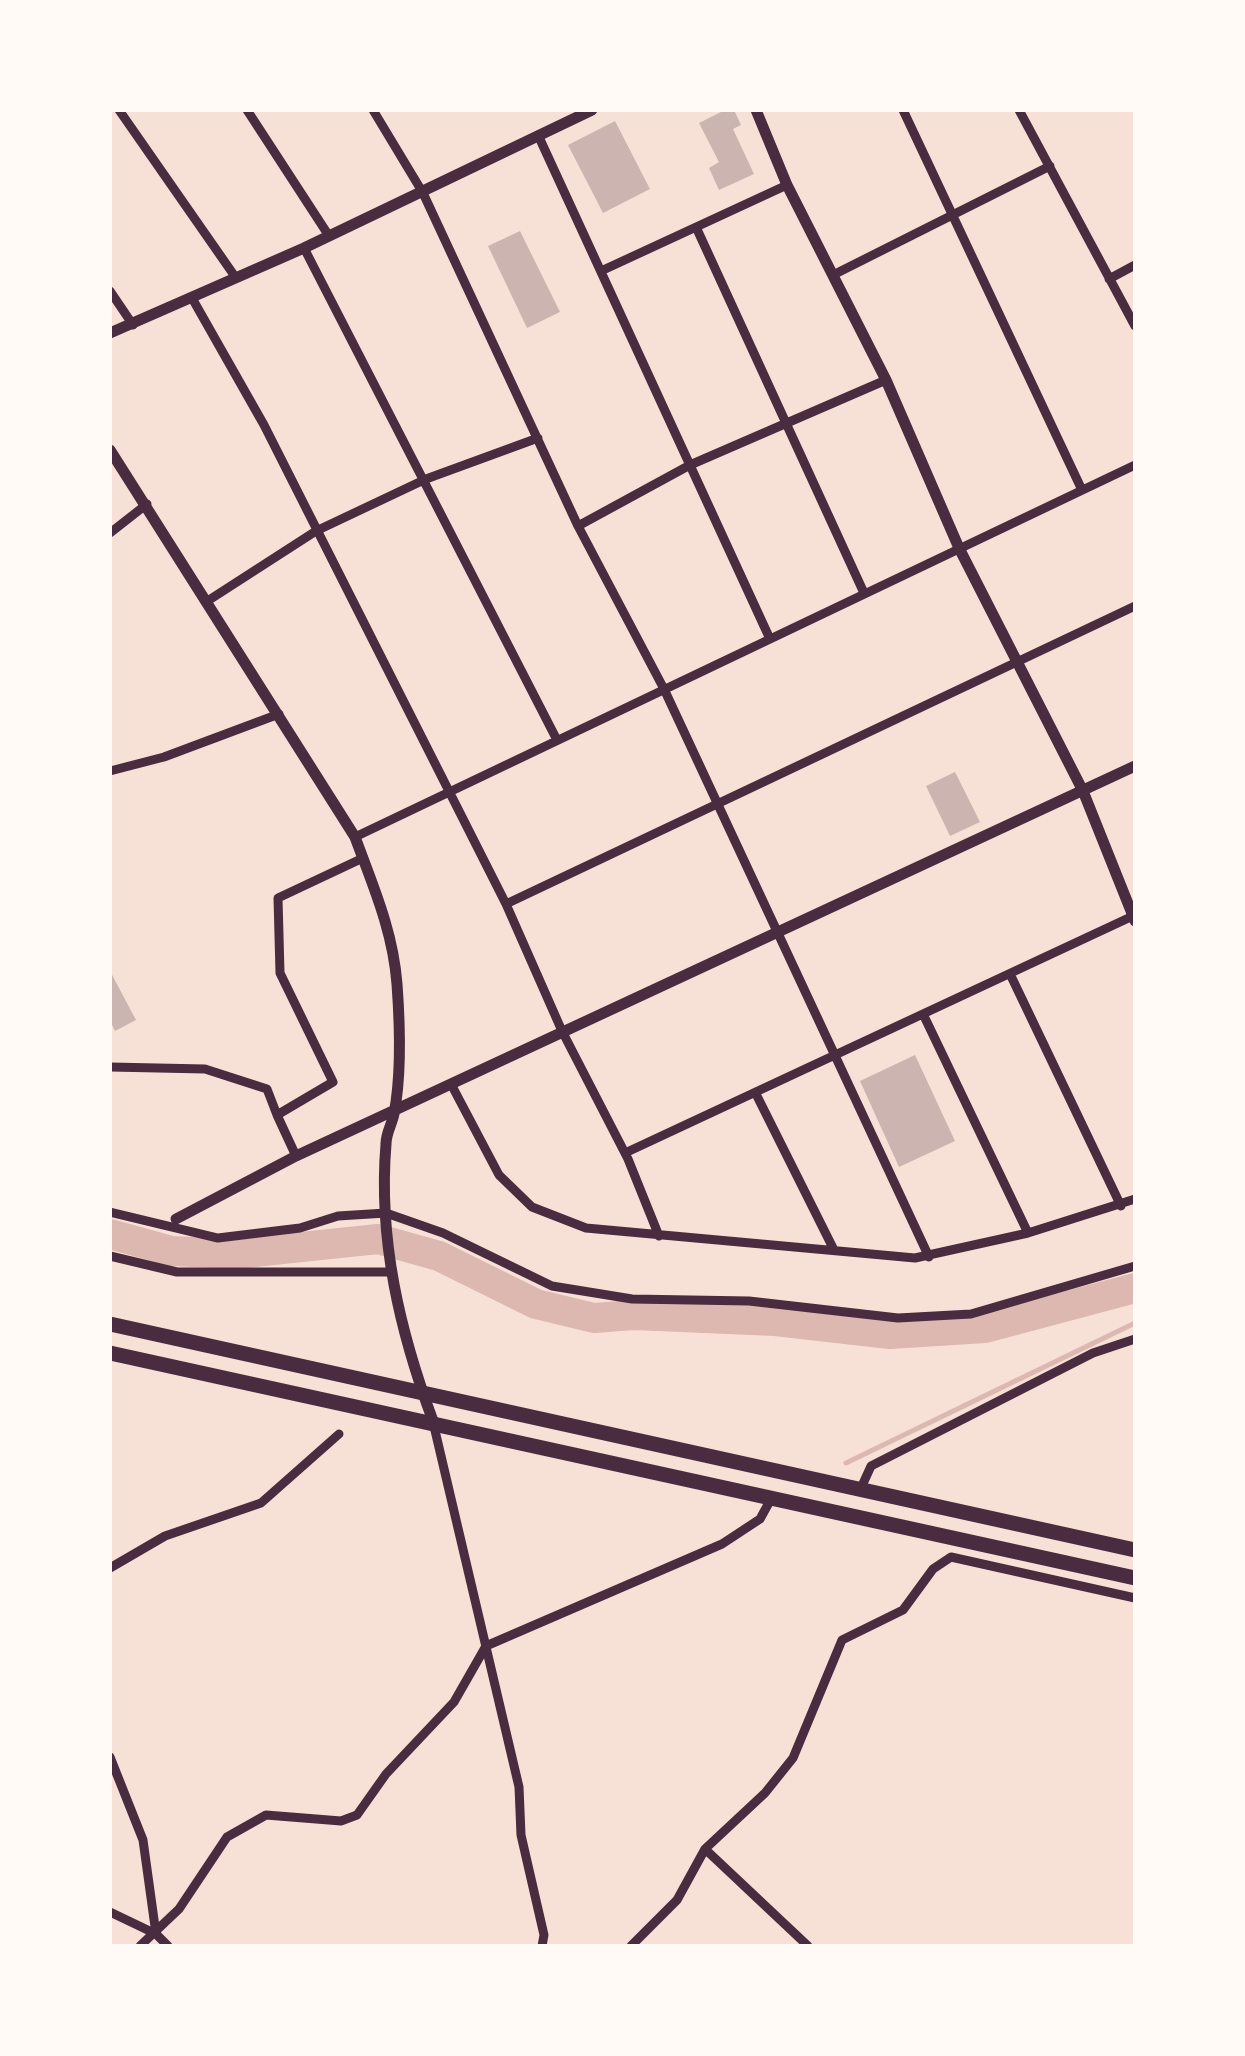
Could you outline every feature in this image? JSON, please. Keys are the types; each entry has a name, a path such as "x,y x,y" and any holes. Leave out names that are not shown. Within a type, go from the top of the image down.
{"highway":[{"path":"110,1324 1135,1550"},
{"path":"110,1353 1135,1578"}],"street":[{"path":"119,110 236,278"},
{"path":"248,110 329,236"},
{"path":"373,110 423,193 578,526 719,804 930,1256"},
{"path":"110,333 423,193 592,110"},
{"path":"626,1153 757,1096 1134,917 1083,791 958,548 886,380 787,185 756,110"},
{"path":"903,110 1082,490"},
{"path":"1019,110 1135,326"},
{"path":"538,135 770,639"},
{"path":"833,275 1050,166"},
{"path":"602,271 787,185"},
{"path":"696,228 864,593"},
{"path":"304,248 557,740"},
{"path":"1109,279 1135,265"},
{"path":"110,290 133,325"},
{"path":"192,298 264,425 450,791 562,1031 626,1153 659,1236"},
{"path":"578,526 690,465 886,380"},
{"path":"208,600 316,531 426,479 538,438"},
{"path":"110,450 355,837 379,896 397,980 394,1113 386,1140 390,1272 433,1421 518,1787 521,1835 544,1935 542,1946"},
{"path":"355,837 1135,465"},
{"path":"110,533 147,504"},
{"path":"506,904 1135,606"},
{"path":"110,771 164,757 279,714"},
{"path":"176,1219 296,1156 1135,766"},
{"path":"276,1115 334,1082 280,974 278,898 363,858"},
{"path":"1011,976 1121,1206"},
{"path":"924,1016 1028,1233"},
{"path":"110,1067 205,1069 266,1089 296,1156"},
{"path":"451,1084 499,1176 532,1207 568,1225 659,1236 930,1256 1028,1233 1135,1199"},
{"path":"757,1096 834,1250"},
{"path":"110,1212 218,1238 300,1228 338,1216 386,1218 443,1234 552,1286 632,1299 748,1301 867,1316 971,1314 1135,1266"},
{"path":"110,1256 176,1272 390,1272"},
{"path":"860,1490 871,1466 1094,1354 1135,1340"},
{"path":"110,1568 165,1536 261,1503 339,1434"},
{"path":"140,1946 179,1909 227,1838 266,1816 341,1821 357,1815 386,1774 454,1702 486,1646 722,1544 760,1519 771,1499"},
{"path":"631,1946 677,1900 705,1849 765,1793 792,1758 842,1640 903,1610 940,1562 952,1557 1135,1598"},
{"path":"110,1757 143,1840 156,1934"},
{"path":"705,1849 808,1946"},
{"path":"110,1912 156,1934 168,1946"}],"building":[{"path":"725,110 734,110 741,125 733,129 754,174 719,190 709,168 719,162 699,123"},
{"path":"615,121 650,189 603,213 568,145"},
{"path":"520,231 560,312 527,328 488,246"},
{"path":"955,772 980,822 950,836 926,786"},
{"path":"110,971 136,1020 115,1031 110,1021"},
{"path":"915,1055 955,1141 899,1167 860,1081"}],"waterway":[{"path":"110,1234 171,1251 235,1254 378,1239 439,1256 536,1304 594,1318 634,1315 775,1321 890,1334 985,1328 1135,1288"},
{"path":"846,1463 1135,1323"}]}
